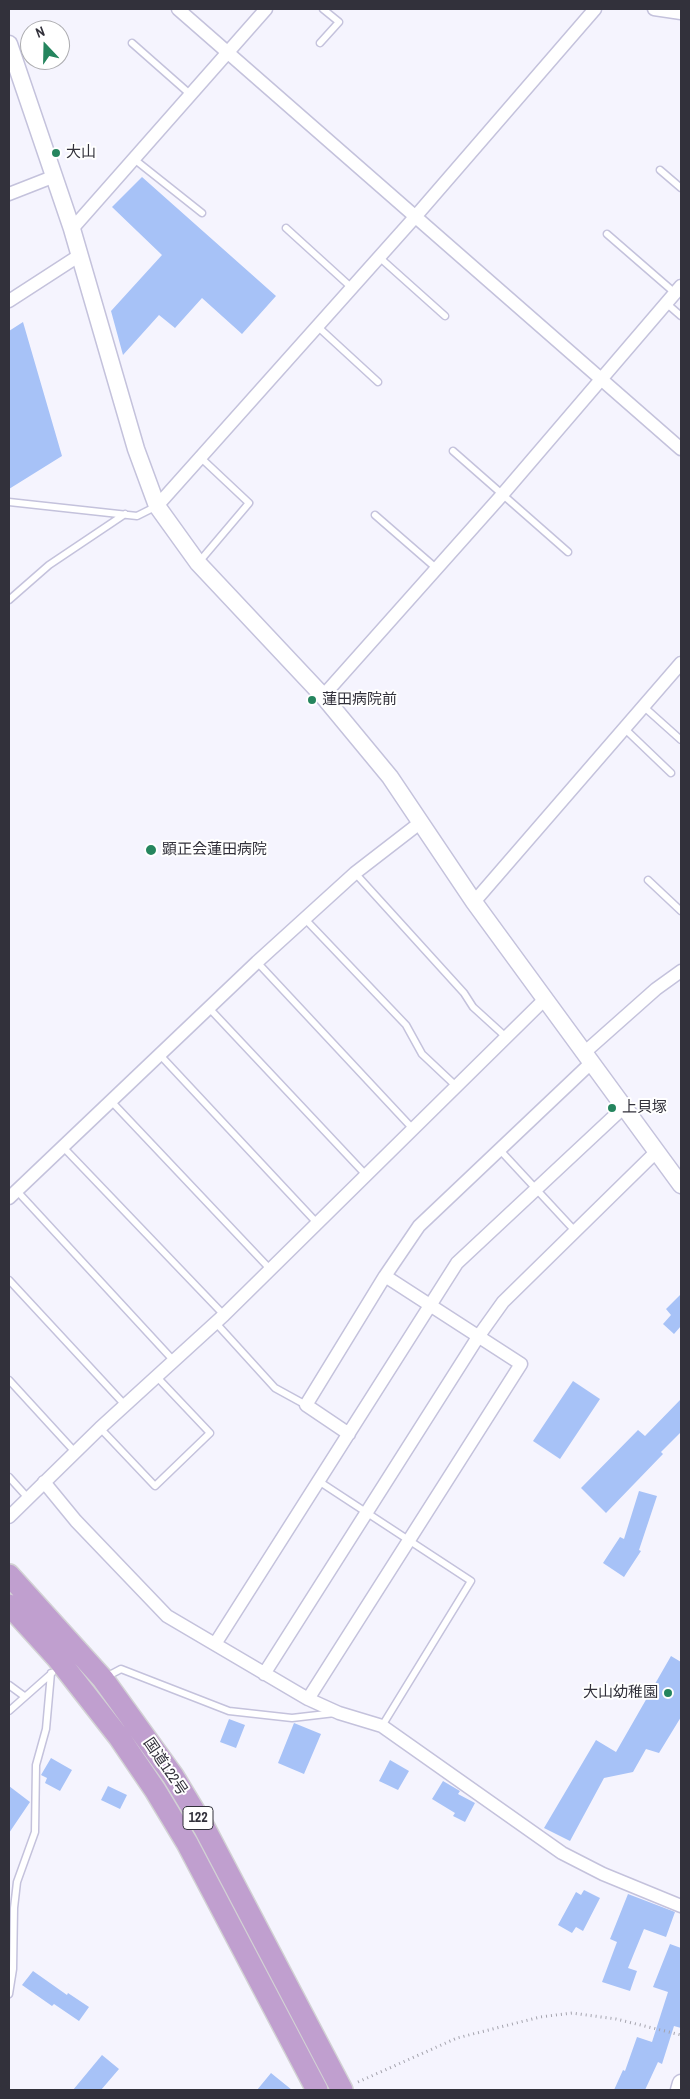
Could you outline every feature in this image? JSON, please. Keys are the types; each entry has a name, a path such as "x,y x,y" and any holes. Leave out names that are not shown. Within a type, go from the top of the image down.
{"highway":[{"name":"国道122号","path":"9,1575 103,1679 172,1776 205,1830 342,2090"},
{"name":"国道122号","path":"9,1605 57,1669 119,1736 155,1790 188,1843 317,2090"}],"street":[{"path":"178,9 681,449"},
{"path":"72,229 228,53 264,9"},
{"path":"157,506 352,288 595,9"},
{"path":"654,9 681,12"},
{"path":"9,47 55,176 136,449 157,506 198,563 323,696 390,777 474,902 681,1185"},
{"path":"9,194 55,176"},
{"path":"9,302 80,255"},
{"path":"323,696 502,495 600,378 674,294"},
{"path":"474,902 681,663"},
{"path":"13,1195 257,962 355,873 421,822"},
{"path":"349,1434 306,1405 385,1276 419,1226 499,1149 656,989 681,971"},
{"path":"9,1517 100,1428 270,1269 546,998"},
{"path":"215,1644 458,1263 624,1107"},
{"path":"264,1674 502,1302 657,1151"},
{"path":"308,1699 521,1364 385,1276"},
{"path":"44,1482 76,1521 167,1616 308,1699 339,1713 382,1726 562,1853 603,1874 681,1906"},
{"path":"679,2090 681,2083"}],"lane":[{"path":"320,43 339,22 322,9"},
{"path":"132,43 191,95"},
{"path":"134,159 202,213"},
{"path":"660,170 681,188"},
{"path":"286,228 352,288"},
{"path":"607,234 674,294 681,316"},
{"path":"379,257 445,316"},
{"path":"317,326 378,382"},
{"path":"453,451 568,552"},
{"path":"198,563 249,502 200,457"},
{"path":"9,502 137,516 157,506"},
{"path":"9,600 49,565 124,514"},
{"path":"375,515 436,568"},
{"path":"644,706 681,740"},
{"path":"624,728 671,774"},
{"path":"355,873 464,993 472,1007 506,1037"},
{"path":"648,880 681,911"},
{"path":"305,919 406,1025 422,1054 456,1086"},
{"path":"257,962 413,1129"},
{"path":"209,1008 366,1175"},
{"path":"160,1055 317,1223"},
{"path":"112,1101 270,1269"},
{"path":"63,1147 219,1318 275,1388 306,1405"},
{"path":"499,1149 575,1231"},
{"path":"13,1195 173,1360"},
{"path":"9,1280 125,1405"},
{"path":"100,1428 155,1486 210,1434 156,1376"},
{"path":"9,1380 75,1452"},
{"path":"9,1477 28,1498"},
{"path":"320,1482 471,1581 382,1726"},
{"path":"9,1711 57,1669"},
{"path":"9,1994 13,1970 14,1908 17,1882 35,1832 36,1765 46,1729 57,1669"},
{"path":"103,1679 121,1669 229,1711 292,1718 339,1713"},
{"path":"9,1685 24,1696"}],"path":[{"path":"342,2090 457,2038 540,2017 572,2013 616,2019 681,2035"}],"building":[{"path":"142,177 276,296 242,334 202,298 175,328 159,315 123,355 111,311 162,255 112,207"},
{"path":"23,322 62,456 9,489 9,331"},
{"path":"681,1294 681,1326 674,1334 663,1324 671,1315 666,1309"},
{"path":"573,1381 600,1399 560,1459 533,1441"},
{"path":"681,1399 681,1432 661,1452 663,1454 606,1513 581,1488 638,1430 645,1436"},
{"path":"639,1491 657,1496 639,1550 641,1551 624,1577 603,1563 620,1537 624,1539"},
{"path":"671,1656 681,1662 681,1717 659,1753 646,1749 633,1772 604,1778 570,1841 544,1828 596,1740 616,1752"},
{"path":"229,1719 245,1725 236,1748 220,1742"},
{"path":"294,1723 321,1734 304,1774 278,1763"},
{"path":"51,1758 72,1770 60,1791 45,1783 47,1778 41,1775"},
{"path":"390,1760 409,1771 398,1790 379,1781"},
{"path":"443,1781 460,1791 458,1794 475,1803 465,1822 453,1816 455,1813 432,1799"},
{"path":"9,1786 30,1802 9,1833"},
{"path":"108,1786 127,1795 120,1809 101,1800"},
{"path":"584,1890 600,1898 583,1931 576,1927 572,1933 558,1925 576,1892 581,1895"},
{"path":"628,1894 675,1912 666,1937 644,1929 628,1968 637,1971 630,1991 602,1982 617,1942 610,1939"},
{"path":"670,1944 681,1948 681,2028 674,2026 662,2064 658,2062 645,2090 614,2090 623,2070 625,2071 637,2037 652,2042 668,1992 653,1987"},
{"path":"33,1971 67,1995 68,1993 89,2007 79,2021 54,2004 52,2006 22,1985"},
{"path":"102,2055 119,2069 101,2090 73,2090"},
{"path":"271,2073 292,2090 257,2090"}],"place":[{"name":"大山","path":"56,153"},
{"name":"蓮田病院前","path":"312,700"},
{"name":"顕正会蓮田病院","path":"151,850"},
{"name":"上貝塚","path":"612,1108"},
{"name":"大山幼稚園","path":"668,1693"}]}
